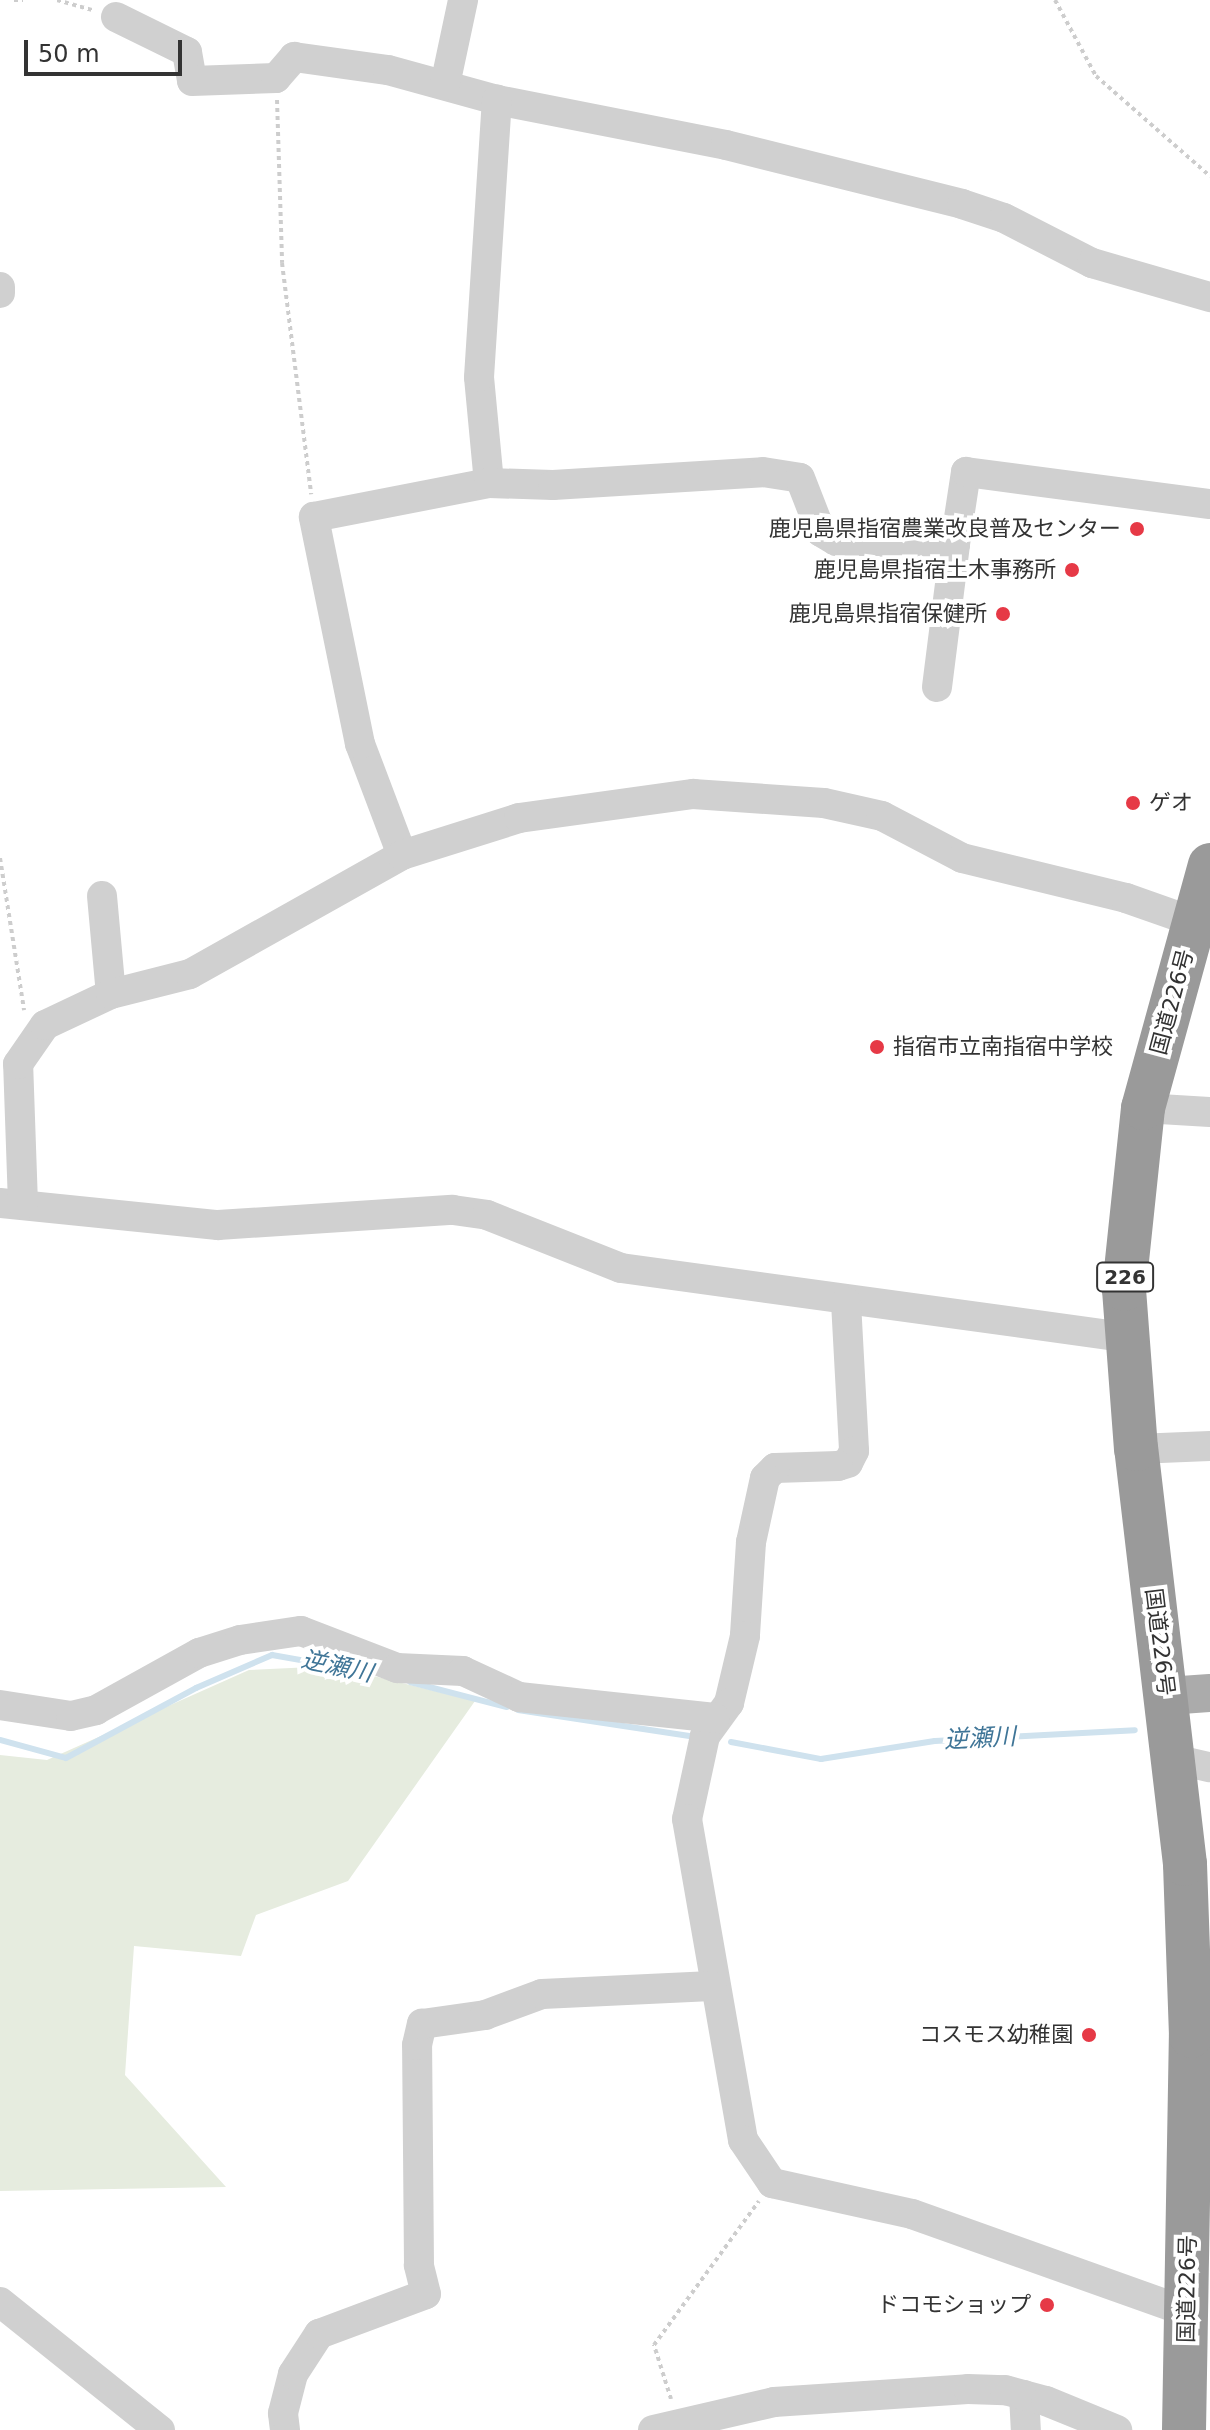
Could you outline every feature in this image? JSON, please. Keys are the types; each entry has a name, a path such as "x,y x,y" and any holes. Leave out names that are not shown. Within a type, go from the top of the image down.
{"highway":[{"name":"国道226号","path":"1184,2430 1199,1959 1192,1763 1167,1696 1124,1337 1127,1243 1143,1108 1210,865"}],"main road":[{"path":"1167,1696 1210,1693"}],"street":[{"path":"445,85 463,0"},
{"path":"116,17 187,52 192,81 276,78 294,57 388,70 497,100 726,145 962,204 1016,223 1092,263 1210,297"},
{"path":"489,483 479,377 497,100"},
{"path":"0,287 0,293"},
{"path":"937,687 966,472 1210,504"},
{"path":"402,855 360,744 314,517 489,483 553,485 789,473 803,482 817,528 836,541 955,544"},
{"path":"1124,1337 846,1302 621,1268 487,1215 453,1210 218,1225 12,1204 18,1064 28,1045 45,1025 111,994 190,974 402,855 519,818 588,805 693,794 782,797 875,813 962,858 1126,898 1194,922"},
{"path":"102,896 111,994"},
{"path":"1143,1108 1210,1112"},
{"path":"846,1302 854,1451 848,1463 775,1468 765,1478 751,1542 745,1636 729,1703 715,1718 705,1736 687,1819 704,1899 712,1986 743,2140 772,2183 912,2214 1187,2312"},
{"path":"1136,1449 1210,1446"},
{"path":"0,1705 71,1716 96,1710 199,1653 240,1640 301,1631 397,1668 463,1671 519,1697 715,1718"},
{"path":"285,2430 283,2413 293,2374 319,2334 426,2294 419,2265 417,2045 422,2024 485,2015 542,1994 712,1986"},
{"path":"0,2302 160,2430"},
{"path":"670,2428 774,2402 968,2389 1024,2395 1117,2430"},
{"path":"1024,2395 1026,2430"}],"path":[{"path":"14,0 23,0"},
{"path":"57,0 116,17"},
{"path":"1055,0 1096,76 1210,176"},
{"path":"276,78 282,263 314,517"},
{"path":"0,858 28,1045"},
{"path":"670,2428 654,2345 772,2183"}],"shaded area":[{"path":"333,1666 475,1701 348,1881 256,1915 241,1956 134,1946 125,2075 226,2187 0,2191 0,1755 47,1760 249,1670"}],"waterway":[{"name":"逆瀬川","path":"0,1740 66,1758 196,1688 272,1655 368,1672"},
{"name":"逆瀬川","path":"410,1682 507,1707"},
{"name":"逆瀬川","path":"518,1710 696,1737"},
{"name":"逆瀬川","path":"731,1742 821,1759 935,1741 1135,1730"}],"place":[{"name":"鹿児島県指宿農業改良普及センター","path":"1137,529"},
{"name":"鹿児島県指宿土木事務所","path":"1072,570"},
{"name":"鹿児島県指宿保健所","path":"1003,614"},
{"name":"ゲオ","path":"1133,803"},
{"name":"指宿市立南指宿中学校","path":"877,1047"},
{"name":"コスモス幼稚園","path":"1089,2035"},
{"name":"ドコモショップ","path":"1047,2305"}]}
